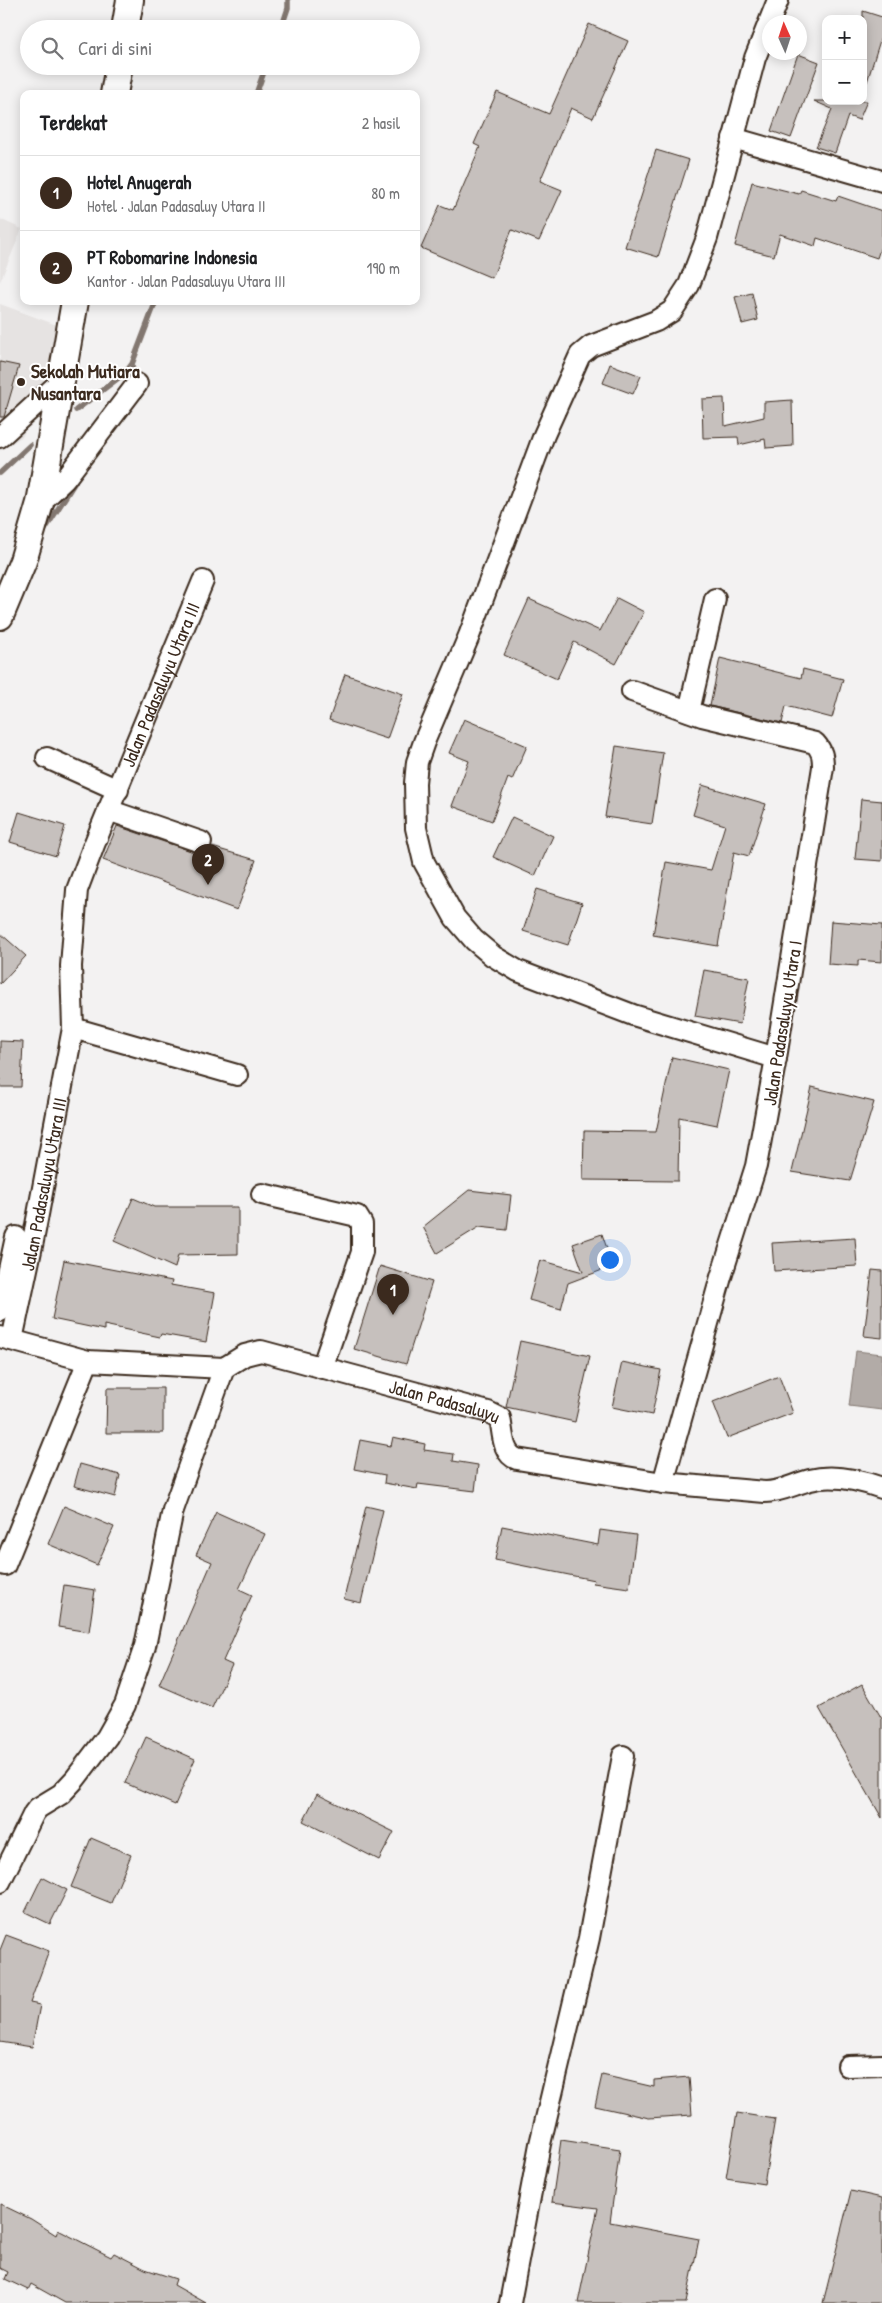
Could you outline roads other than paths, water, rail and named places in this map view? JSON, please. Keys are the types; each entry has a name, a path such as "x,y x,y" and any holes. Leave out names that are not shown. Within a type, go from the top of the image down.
{"main road":[{"path":"127,20 130,0"},
{"path":"115,90 117,75"},
{"path":"0,616 23,561 40,503 74,305"}],"street":[{"path":"776,1058 632,1015 518,971 493,956 474,940 455,918 424,862 416,828 415,783 417,762 422,748 468,636 544,435 576,365 584,351 656,321 672,311 684,296 707,238 755,58 778,0"},
{"path":"733,138 882,181"},
{"path":"0,437 60,382"},
{"path":"40,503 65,479 138,384"},
{"name":"Jalan Padasaluyu Utara III","path":"6,1338 16,1237 73,1028 71,966 77,890 108,810 118,790 203,581"},
{"path":"689,711 715,599"},
{"name":"Jalan Padasaluyu Utara I","path":"632,691 702,716 815,743 821,750 823,766 776,1058 756,1166 721,1277 663,1483"},
{"name":"Jalan Padasaluyu Utara III","path":"47,758 118,790"},
{"path":"108,810 201,842"},
{"path":"73,1028 237,1075"},
{"path":"262,1194 357,1216 362,1224 362,1252 322,1368"},
{"path":"0,1311 16,1237"},
{"path":"0,1882 34,1813 38,1808 61,1794 76,1779 107,1737 125,1705 145,1646 173,1510 224,1368 88,1361 6,1338"},
{"name":"Jalan Padasaluyu","path":"224,1368 245,1355 261,1351 488,1412 500,1418 506,1449 511,1457 518,1459 663,1483 772,1492 809,1480 826,1478 858,1481 882,1488"},
{"path":"5,1565 88,1361"},
{"path":"510,2303 540,2144 589,1938 623,1756"},
{"path":"848,2066 882,2065"}],"waterway":[{"path":"284,20 288,8 288,0"},
{"path":"257,90 263,75"},
{"path":"76,410 125,373 132,364 154,305"},
{"path":"132,364 134,382"},
{"path":"0,473 30,445"},
{"path":"44,531 75,482"}],"place":[{"name":"Sekolah Mutiara Nusantara","path":"21,382"},
{"name":"PT Robomarine Indonesia","path":"208,885"},
{"name":"Hotel Anugerah","path":"393,1315"}]}
